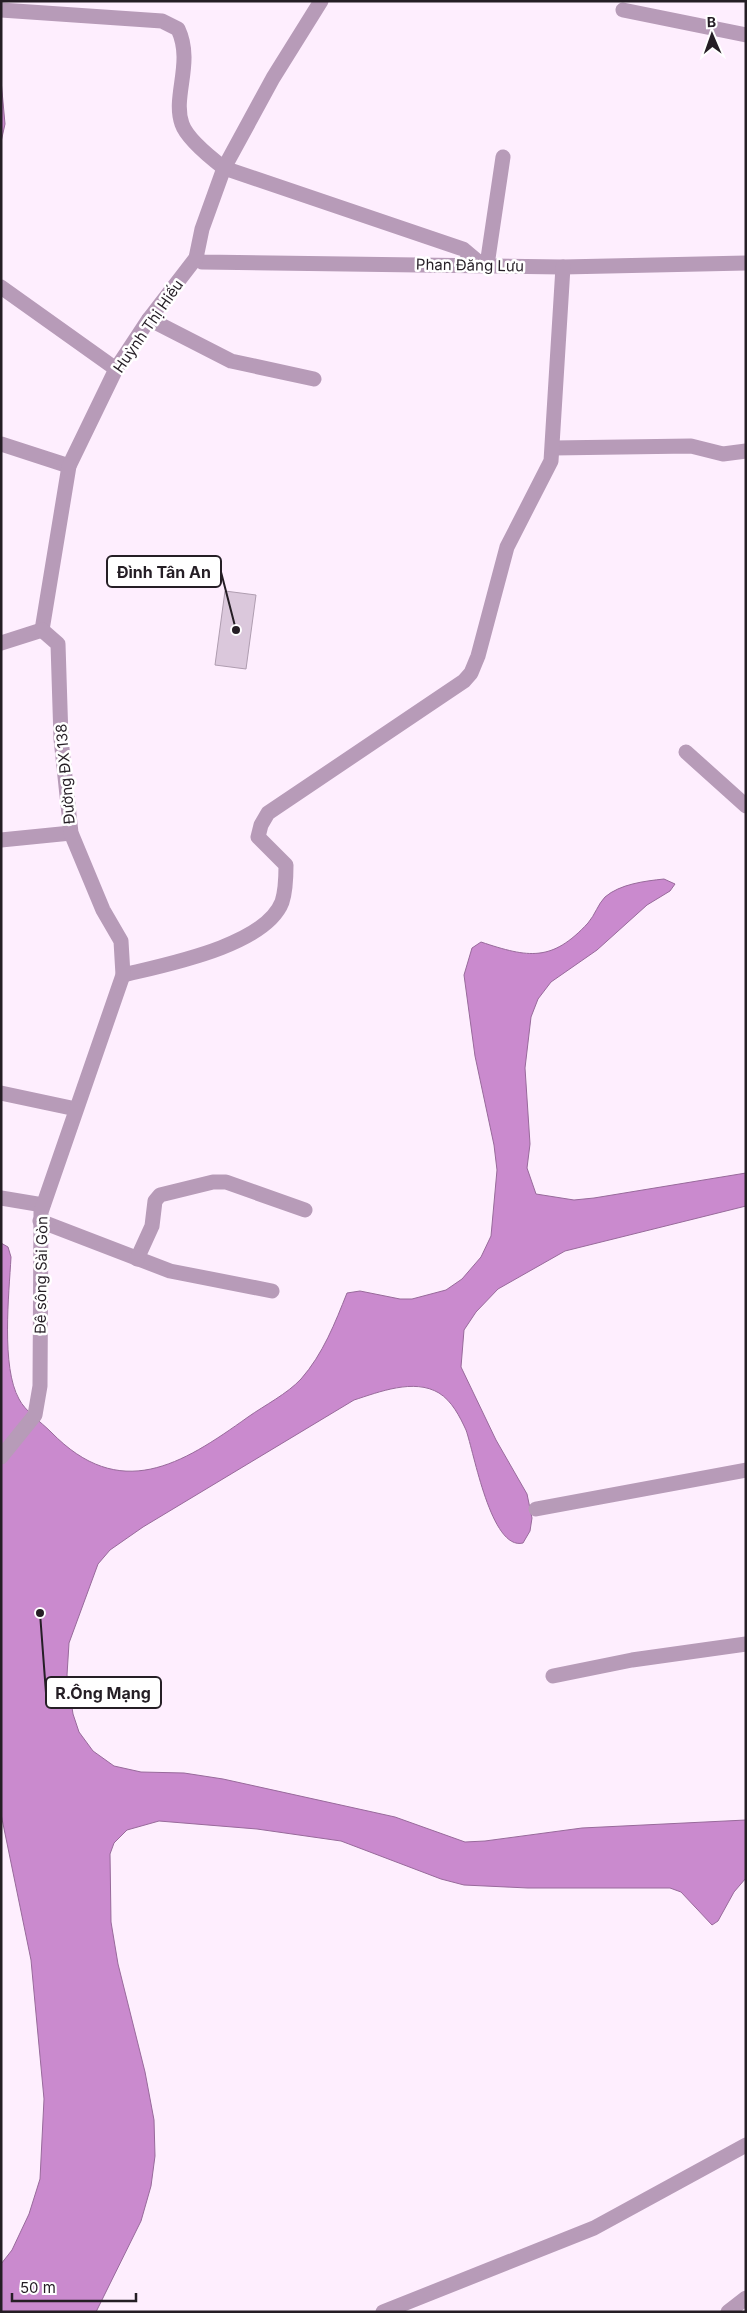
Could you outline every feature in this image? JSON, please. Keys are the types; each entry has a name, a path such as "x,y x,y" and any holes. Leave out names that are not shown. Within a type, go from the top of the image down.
{"street":[{"name":"Huỳnh Thị Hiếu","path":"42,630 69,466 116,369 149,319 196,258 202,229 224,168 273,78 321,1"},
{"path":"1,10 162,22 178,29 183,39 184,55 184,75 179,111 182,126 204,152 224,168 463,249 485,265 503,157"},
{"path":"623,10 746,35"},
{"name":"Phan Đăng Lưu","path":"196,258 202,262 563,267 746,263"},
{"path":"123,975 201,956 239,941 268,920 282,904 286,885 286,865 258,837 261,825 268,813 464,681 471,673 478,656 507,547 547,472 553,448 563,267"},
{"path":"1,287 116,369"},
{"path":"149,319 231,361 314,379"},
{"path":"1,444 69,466"},
{"path":"553,448 691,446 723,454 746,451"},
{"path":"1,643 42,630"},
{"name":"Đường ĐX 138","path":"42,630 58,644 61,739 71,833 103,910 121,941 123,975"},
{"path":"686,752 746,806"},
{"path":"1,840 71,833"},
{"name":"Đê sông Sài Gòn","path":"1,1457 35,1415 40,1386 40,1221 43,1205 123,975"},
{"path":"1,1093 76,1109"},
{"path":"137,1259 152,1226 155,1201 160,1195 213,1182 226,1182 305,1210"},
{"path":"1,1198 43,1205"},
{"path":"40,1221 170,1271 272,1291"},
{"path":"536,1510 746,1470"},
{"path":"553,1676 632,1660 673,1656 746,1644"},
{"path":"383,2312 594,2228 746,2145"},
{"path":"728,2312 746,2298"}],"shaded area":[{"path":"1,80 5,124 1,142"},
{"path":"664,879 675,884 670,891 647,905 597,950 551,982 538,999 531,1017 525,1068 530,1144 527,1168 536,1194 574,1200 746,1173 746,1206 565,1251 498,1289 476,1312 464,1330 461,1367 496,1440 527,1494 532,1518 530,1531 523,1543 512,1541 502,1532 493,1517 479,1478 466,1430 448,1400 439,1393 419,1387 396,1388 374,1393 354,1400 143,1527 110,1550 98,1564 69,1643 67,1675 73,1714 79,1732 93,1751 114,1766 141,1772 184,1773 223,1779 395,1817 465,1842 582,1828 746,1820 746,1878 734,1892 718,1921 712,1925 681,1892 670,1888 528,1888 464,1885 441,1879 341,1841 257,1829 159,1821 127,1830 114,1843 110,1854 111,1922 118,1964 145,2072 154,2120 155,2156 151,2186 141,2221 96,2312 1,2312 1,2264 12,2250 29,2214 40,2179 44,2099 31,1960 1,1814 1,1243 8,1247 11,1257 8,1310 10,1369 13,1385 19,1399 29,1412 77,1454 101,1466 126,1471 150,1469 174,1462 199,1450 283,1394 301,1379 322,1349 347,1293 360,1291 400,1299 412,1299 446,1290 462,1279 481,1257 491,1236 497,1170 494,1145 475,1056 464,975 472,948 481,942 526,953 539,953 551,950 563,945 575,936 588,923 605,897 611,893 633,884"}],"building":[{"path":"225,591 256,595 246,669 215,665"}],"place":[{"name":"Đình Tân An","path":"236,630"},
{"name":"R.Ông Mạng","path":"40,1613"}]}
